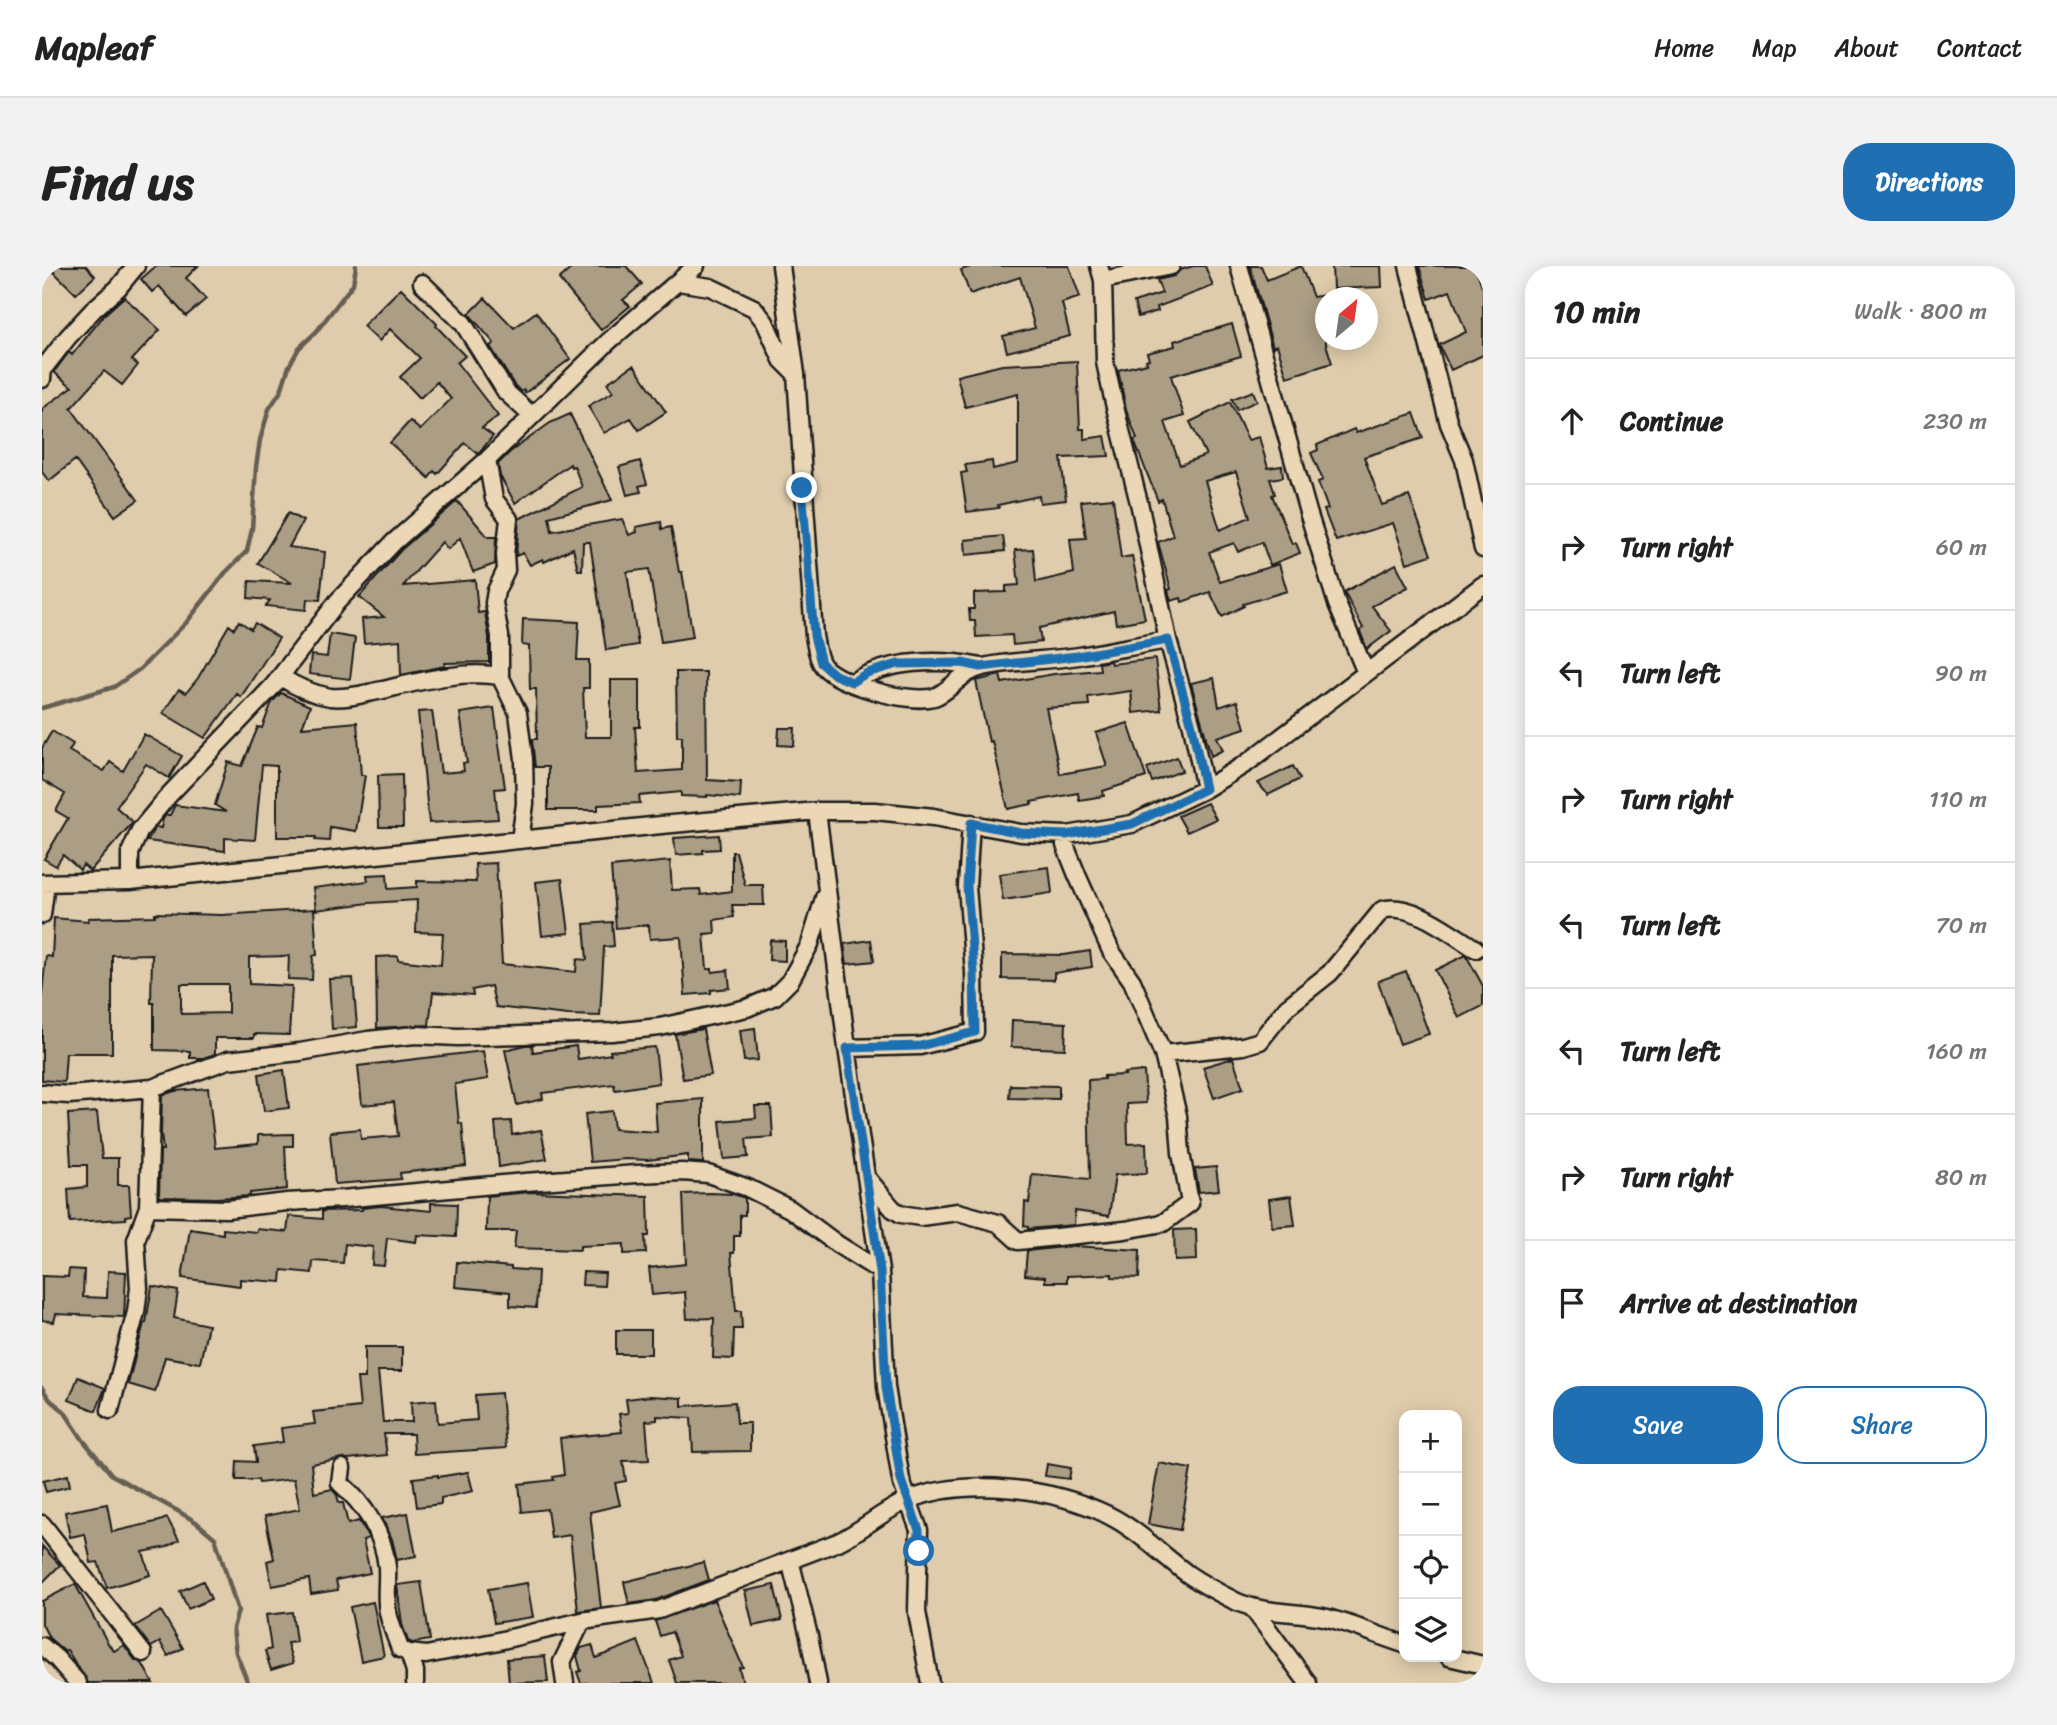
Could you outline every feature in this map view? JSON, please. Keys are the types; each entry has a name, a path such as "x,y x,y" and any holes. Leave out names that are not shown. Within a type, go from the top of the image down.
{"street":[{"path":"42,372 68,337 118,288 136,266"},
{"path":"130,881 130,853 140,830 169,795 281,677 337,602 394,542 487,460 609,341 696,266"},
{"path":"781,266 796,374 814,636 821,663 835,675 852,682 916,699 934,697 960,677 981,667"},
{"path":"1171,266 1101,273 1105,362 1205,789"},
{"path":"1239,266 1312,525 1337,604 1366,673"},
{"path":"1408,266 1449,424 1464,460 1483,549"},
{"path":"678,282 710,287 754,308 765,322 782,360 796,374"},
{"path":"422,283 463,323 506,393 531,415"},
{"path":"487,460 494,499 509,519 506,570 496,591 494,603 500,636 500,676 518,713 524,759 525,804 520,840"},
{"path":"42,915 44,883 130,881 195,872 817,811 875,811 971,823 1021,833 1066,835 1132,824 1205,789 1247,763 1483,584"},
{"path":"852,682 867,673 898,664 962,663 981,667 1077,656 1168,640"},
{"path":"281,677 313,693 352,697 461,675 500,676"},
{"path":"525,804 539,838"},
{"path":"817,811 847,1048 880,1271 886,1387 901,1480 919,1530 917,1612 930,1683"},
{"path":"847,1048 920,1046 975,1032 974,972 967,887 971,823"},
{"path":"867,1178 893,1209 901,1214 920,1217 958,1212 998,1223 1018,1241 1125,1230 1163,1223 1190,1203 1181,1153 1178,1115 1163,1054 1132,981 1111,951 1077,875 1065,845 1066,835"},
{"path":"42,1093 69,1095 152,1088 228,1060 300,1052 368,1040 415,1035 485,1037 612,1032 660,1027 747,1008 775,996 790,981 810,944 827,890"},
{"path":"1163,1054 1243,1046 1260,1041 1287,1007 1330,973 1382,910 1391,907 1414,912 1476,949"},
{"path":"110,1410 136,1312 139,1288 136,1240 148,1208 152,1088"},
{"path":"148,1208 227,1209 537,1181 637,1174 708,1174 748,1188 790,1209 837,1244 880,1271"},
{"path":"342,1468 340,1483 354,1495 376,1526 387,1564 388,1612 400,1649 418,1654 494,1643 582,1621 659,1609 838,1542 861,1531 909,1500 965,1487 1005,1488 1048,1494 1108,1515 1205,1585 1253,1609 1325,1618 1399,1642"},
{"path":"42,1524 143,1653"},
{"path":"790,1560 818,1683"},
{"path":"1253,1609 1308,1683"},
{"path":"565,1683 562,1662 582,1621"},
{"path":"42,1646 72,1680"},
{"path":"415,1677 418,1654"},
{"path":"1462,1660 1483,1665"}],"building":[{"path":"48,266 86,266 95,276 76,294"},
{"path":"156,266 198,266 186,278 206,299 186,316 159,286 152,292 141,279"},
{"path":"574,266 626,266 642,284 623,300 630,306 601,330 559,279"},
{"path":"973,266 1069,266 1080,297 1062,303 1070,336 1007,352 1003,336 1035,328 1020,277 970,294 961,270"},
{"path":"1205,266 1213,286 1138,317 1134,302 1162,293 1157,280 1174,276 1180,270"},
{"path":"1250,266 1261,266 1267,280 1301,266 1315,297 1315,350 1328,350 1332,363 1287,377 1277,345 1273,347"},
{"path":"1332,266 1381,266 1382,287 1333,287"},
{"path":"1419,266 1475,266 1483,289 1483,355 1451,370 1439,345 1466,332 1450,291 1429,299"},
{"path":"401,288 465,356 457,363 498,416 482,428 493,436 478,454 465,443 437,474 434,471 429,478 390,443 410,421 420,430 451,399 437,382 420,398 400,377 420,358 390,329 379,341 363,326"},
{"path":"124,297 160,330 132,360 138,365 122,385 104,371 71,408 138,500 115,516 75,460 49,481 42,472 42,409 72,387 54,372 69,352 72,355 105,314"},
{"path":"485,298 514,328 536,312 570,359 525,393 524,390 521,392 490,346 494,343 469,314"},
{"path":"1232,324 1241,356 1171,376 1184,416 1165,422 1180,465 1206,455 1190,422 1230,402 1248,440 1259,437 1268,468 1282,466 1283,477 1270,479 1275,494 1272,495 1292,544 1296,543 1300,553 1270,565 1262,542 1238,552 1234,543 1209,552 1220,582 1279,564 1287,591 1243,604 1244,606 1222,617 1210,592 1182,602 1181,598 1171,601 1168,590 1171,589 1158,542 1173,536 1162,499 1158,501 1134,440 1137,439 1126,409 1118,370 1147,363 1147,353 1175,346 1174,341","holes":["1236,472 1250,517 1220,530 1205,481"]},
{"path":"1077,361 1080,429 1084,429 1084,439 1105,436 1109,456 1061,458 1066,500 1040,503 1039,496 998,505 999,508 967,512 961,473 967,472 965,465 992,461 993,469 1018,463 1018,394 965,407 957,376 1002,365"},
{"path":"634,365 666,412 639,430 631,418 604,433 588,406 613,392 607,383"},
{"path":"1253,391 1257,401 1237,410 1232,399"},
{"path":"1414,413 1423,438 1364,457 1382,505 1409,496 1431,555 1407,563 1393,523 1336,541 1324,510 1328,509 1318,482 1323,480 1311,453 1318,450 1317,445 1354,429 1356,433"},
{"path":"570,414 612,500 549,517 552,531 622,519 629,535 637,532 636,527 661,522 662,529 671,527 693,637 661,642 649,569 627,572 638,645 606,650 590,542 583,542 582,570 578,570 573,548 544,562 543,559 530,565 523,553 516,556 519,519 582,487 574,466 571,467 570,464 515,503 500,476 498,464 550,423"},
{"path":"640,461 647,484 639,486 641,492 627,495 619,467"},
{"path":"1113,498 1121,558 1132,556 1145,619 1116,624 1114,611 1039,628 1041,642 1013,645 1012,635 976,637 975,621 970,621 969,609 974,609 974,593 1006,592 1006,586 1019,585 1015,550 1033,549 1036,582 1074,573 1070,539 1086,538 1081,501"},
{"path":"457,501 488,537 496,537 495,564 473,572 460,538 448,549 442,542 403,586 475,580 478,613 485,612 489,662 445,663 445,666 401,675 400,640 364,643 362,619 384,617 359,597 401,550"},
{"path":"288,513 303,521 289,547 325,552 320,600 307,599 306,610 266,606 270,600 248,598 249,581 292,583 258,563"},
{"path":"1003,536 1005,551 966,555 965,540"},
{"path":"1396,564 1408,587 1372,606 1391,631 1367,649 1360,631 1363,628 1344,592"},
{"path":"523,619 579,622 577,660 589,660 589,688 583,688 585,737 611,737 611,680 640,680 640,727 635,727 638,773 682,770 682,736 677,736 676,672 706,672 707,780 741,782 740,798 681,796 681,792 639,796 640,803 598,805 598,810 548,810 548,767 535,767 532,739 537,739 536,689 530,689 529,646 522,645"},
{"path":"239,621 251,629 255,623 279,638 241,697 237,694 205,738 163,713 179,689 186,693 198,678 229,625 234,629"},
{"path":"330,634 355,638 350,679 309,674 311,655 327,657"},
{"path":"1155,659 1161,710 1133,713 1131,691 1088,697 1089,705 1046,708 1060,774 1107,766 1096,733 1128,723 1146,777 1103,791 1104,796 1079,800 1078,793 1008,809 992,741 989,742 976,681 1000,675 1002,683 1100,670 1099,663 1110,661 1111,664"},
{"path":"1214,678 1219,707 1237,701 1245,728 1217,737 1223,750 1211,756 1191,683"},
{"path":"281,693 310,706 302,727 357,722 361,775 365,775 356,831 330,827 329,841 315,840 316,837 277,837 277,766 262,765 255,840 225,838 225,851 147,841 156,827 161,828 163,819 170,815 175,805 226,812 215,805 228,762 242,766 258,727 262,728 272,702"},
{"path":"494,708 505,788 495,789 498,819 429,823 418,712 432,711 441,773 464,771 463,763 467,763 460,713"},
{"path":"779,728 795,728 794,746 778,745"},
{"path":"52,731 73,744 69,751 104,771 110,762 123,771 144,734 182,756 169,778 146,764 116,807 133,822 90,871 83,865 80,870 63,855 56,866 44,859 68,818 56,811 65,794 42,780 42,748"},
{"path":"1177,757 1182,771 1152,782 1147,768"},
{"path":"1293,766 1300,779 1268,795 1258,783"},
{"path":"402,774 403,827 379,827 378,775"},
{"path":"1207,803 1216,819 1187,832 1178,816"},
{"path":"719,835 720,849 676,855 674,838"},
{"path":"732,852 736,852 745,885 763,885 764,905 732,905 734,917 714,920 715,933 704,934 707,969 712,969 712,972 728,970 730,988 685,995 681,937 650,939 649,925 616,928 611,867 670,861 672,890 700,889 701,895 732,891"},
{"path":"496,863 502,964 576,972 577,959 587,960 584,924 612,922 614,946 604,947 600,1016 496,1007 491,986 472,990 473,995 433,992 429,1025 377,1028 376,957 398,956 398,960 441,965 443,933 416,932 417,900 316,910 313,888 368,881 367,875 387,874 388,889 417,887 417,881 476,882 475,864"},
{"path":"1049,867 1052,893 1003,900 999,874"},
{"path":"562,879 569,933 542,936 536,882"},
{"path":"314,909 317,955 313,956 312,980 288,979 289,956 249,957 249,984 292,986 289,1035 254,1034 254,1038 215,1038 215,1054 203,1058 190,1058 190,1051 154,1050 152,954 112,955 112,1053 66,1053 64,1082 42,1080 42,993 46,956 52,957 54,918 88,921 88,918 155,916 155,913 222,915","holes":["181,984 228,984 228,1013 181,1014"]},
{"path":"770,940 785,941 785,961 769,960"},
{"path":"871,940 874,961 847,964 844,944"},
{"path":"1090,951 1092,967 1054,973 1054,980 1002,979 1002,954 1064,955"},
{"path":"1466,955 1483,986 1483,1006 1459,1018 1435,970"},
{"path":"1406,971 1429,1034 1400,1044 1378,981"},
{"path":"353,978 357,1027 332,1029 329,979"},
{"path":"1012,1020 1066,1023 1065,1049 1011,1047"},
{"path":"755,1028 758,1060 744,1061 740,1030"},
{"path":"703,1029 711,1075 683,1079 675,1034"},
{"path":"532,1045 533,1052 576,1046 578,1059 611,1054 610,1051 655,1047 659,1083 615,1090 614,1084 542,1093 543,1099 517,1105 505,1050"},
{"path":"483,1051 488,1079 455,1084 466,1166 400,1173 401,1179 335,1184 330,1132 360,1129 361,1139 398,1136 394,1102 362,1105 358,1066"},
{"path":"1233,1058 1243,1088 1214,1098 1203,1067"},
{"path":"284,1070 289,1108 264,1111 259,1074"},
{"path":"1144,1071 1146,1103 1127,1104 1128,1144 1146,1143 1147,1173 1115,1175 1109,1216 1075,1211 1074,1225 1028,1229 1024,1226 1025,1202 1029,1203 1032,1174 1090,1179 1088,1080"},
{"path":"1010,1085 1059,1086 1059,1099 1009,1098"},
{"path":"208,1088 215,1148 258,1144 258,1135 293,1134 293,1146 285,1146 287,1189 250,1193 250,1196 159,1197 160,1150 163,1150 162,1095"},
{"path":"703,1099 703,1163 688,1162 688,1155 648,1160 590,1162 585,1114 612,1111 614,1129 657,1132 655,1103"},
{"path":"755,1106 771,1106 773,1137 746,1139 748,1157 724,1159 720,1121 756,1118"},
{"path":"97,1112 102,1158 118,1158 118,1185 129,1185 131,1215 125,1216 126,1219 70,1222 68,1189 87,1187 87,1165 71,1165 68,1114"},
{"path":"511,1121 512,1135 541,1130 547,1159 499,1167 495,1122"},
{"path":"1216,1167 1219,1190 1199,1192 1195,1169"},
{"path":"530,1192 648,1196 649,1236 645,1236 646,1253 624,1254 624,1244 580,1246 580,1250 514,1248 516,1231 486,1231 487,1196"},
{"path":"683,1194 733,1194 745,1198 745,1215 740,1215 740,1236 734,1236 734,1253 731,1253 736,1311 741,1311 742,1329 734,1329 733,1359 713,1358 714,1318 687,1319 685,1292 652,1295 649,1268 686,1264"},
{"path":"1291,1196 1295,1225 1272,1227 1269,1199"},
{"path":"431,1203 457,1204 456,1237 417,1235 416,1242 387,1238 384,1266 372,1265 373,1247 345,1244 343,1263 313,1261 312,1273 282,1270 281,1282 240,1279 240,1286 182,1278 190,1229 223,1234 223,1229 287,1232 289,1216 322,1219 322,1211 362,1210 381,1206 431,1211"},
{"path":"1196,1229 1197,1260 1175,1261 1174,1230"},
{"path":"1073,1246 1140,1250 1139,1278 1112,1277 1112,1274 1067,1276 1067,1282 1045,1282 1045,1277 1025,1275 1027,1251"},
{"path":"457,1262 538,1271 536,1308 510,1306 510,1292 455,1287"},
{"path":"69,1269 84,1270 83,1297 107,1298 108,1271 126,1272 124,1317 56,1314 54,1322 42,1320 42,1276 68,1277"},
{"path":"583,1272 605,1273 604,1286 582,1285"},
{"path":"152,1286 178,1291 174,1318 208,1325 200,1363 165,1357 155,1392 128,1384 146,1323"},
{"path":"616,1330 651,1330 651,1354 616,1354"},
{"path":"365,1347 402,1347 402,1371 378,1371 383,1422 412,1422 411,1402 436,1400 438,1423 477,1420 475,1395 501,1393 506,1448 414,1454 413,1434 384,1434 387,1455 343,1458 311,1464 314,1493 332,1489 339,1503 343,1503 348,1524 359,1521 369,1538 363,1540 370,1573 336,1580 338,1590 311,1594 309,1579 272,1586 267,1561 274,1559 265,1516 300,1509 294,1479 259,1483 258,1480 236,1480 237,1461 256,1462 254,1446 283,1442 281,1428 315,1424 313,1412 360,1407 357,1378 365,1378"},
{"path":"78,1377 105,1388 96,1411 69,1400"},
{"path":"651,1396 682,1398 682,1406 735,1402 737,1423 750,1423 750,1451 693,1452 691,1418 657,1416 657,1420 646,1421 649,1460 623,1461 626,1481 615,1483 620,1505 590,1512 601,1608 578,1611 570,1535 551,1538 547,1509 522,1512 519,1484 554,1480 553,1477 564,1475 560,1438 622,1432 619,1414 628,1413 626,1399"},
{"path":"1159,1463 1191,1469 1180,1530 1148,1524"},
{"path":"1047,1464 1071,1468 1069,1479 1045,1476"},
{"path":"468,1472 473,1491 441,1498 441,1504 417,1507 413,1478"},
{"path":"68,1475 70,1486 46,1492 43,1481"},
{"path":"107,1504 112,1532 167,1518 179,1540 167,1547 143,1552 150,1575 107,1588 98,1562 91,1563 85,1534 70,1537 65,1512"},
{"path":"408,1513 416,1556 397,1560 392,1539 382,1518"},
{"path":"42,1546 60,1565 42,1583"},
{"path":"704,1562 709,1580 656,1600 629,1604 624,1582"},
{"path":"203,1581 211,1599 188,1609 180,1591"},
{"path":"421,1582 430,1640 412,1643 408,1641 402,1624 397,1585"},
{"path":"527,1583 533,1617 494,1623 488,1589"},
{"path":"75,1584 109,1645 114,1651 124,1645 135,1660 142,1663 153,1683 88,1683 67,1650 64,1651 49,1638 42,1624 42,1601"},
{"path":"774,1585 782,1620 753,1626 745,1591"},
{"path":"714,1600 743,1667 739,1668 743,1683 677,1683 669,1660 681,1656 672,1632 660,1636 655,1621"},
{"path":"373,1602 384,1656 361,1661 350,1607"},
{"path":"161,1611 183,1648 168,1656 160,1642 151,1647 135,1626"},
{"path":"292,1612 296,1642 287,1643 293,1663 271,1670 265,1651 271,1649 266,1615"},
{"path":"638,1641 654,1683 581,1683 577,1672 581,1671 577,1656 581,1648 592,1645 596,1658"},
{"path":"545,1656 548,1682 509,1683 507,1659"}],"waterway":[{"path":"42,708 114,687 140,669 186,623 225,573 247,551 252,529 260,440 269,409 281,391 289,366 299,348 316,332 353,284 356,266"},
{"path":"42,1388 50,1400 64,1411 83,1440 112,1475 196,1522 215,1538 238,1611 233,1628 236,1653 248,1683"}],"route":[{"path":"802,488 814,636 821,663 827,670 852,682 867,673 898,664 962,663 981,667 1077,656 1168,640 1192,726 1205,789 1132,824 1066,835 1021,833 971,823 967,887 974,972 975,1032 920,1046 847,1048 880,1271 886,1387 901,1480 919,1530 919,1551"}]}
